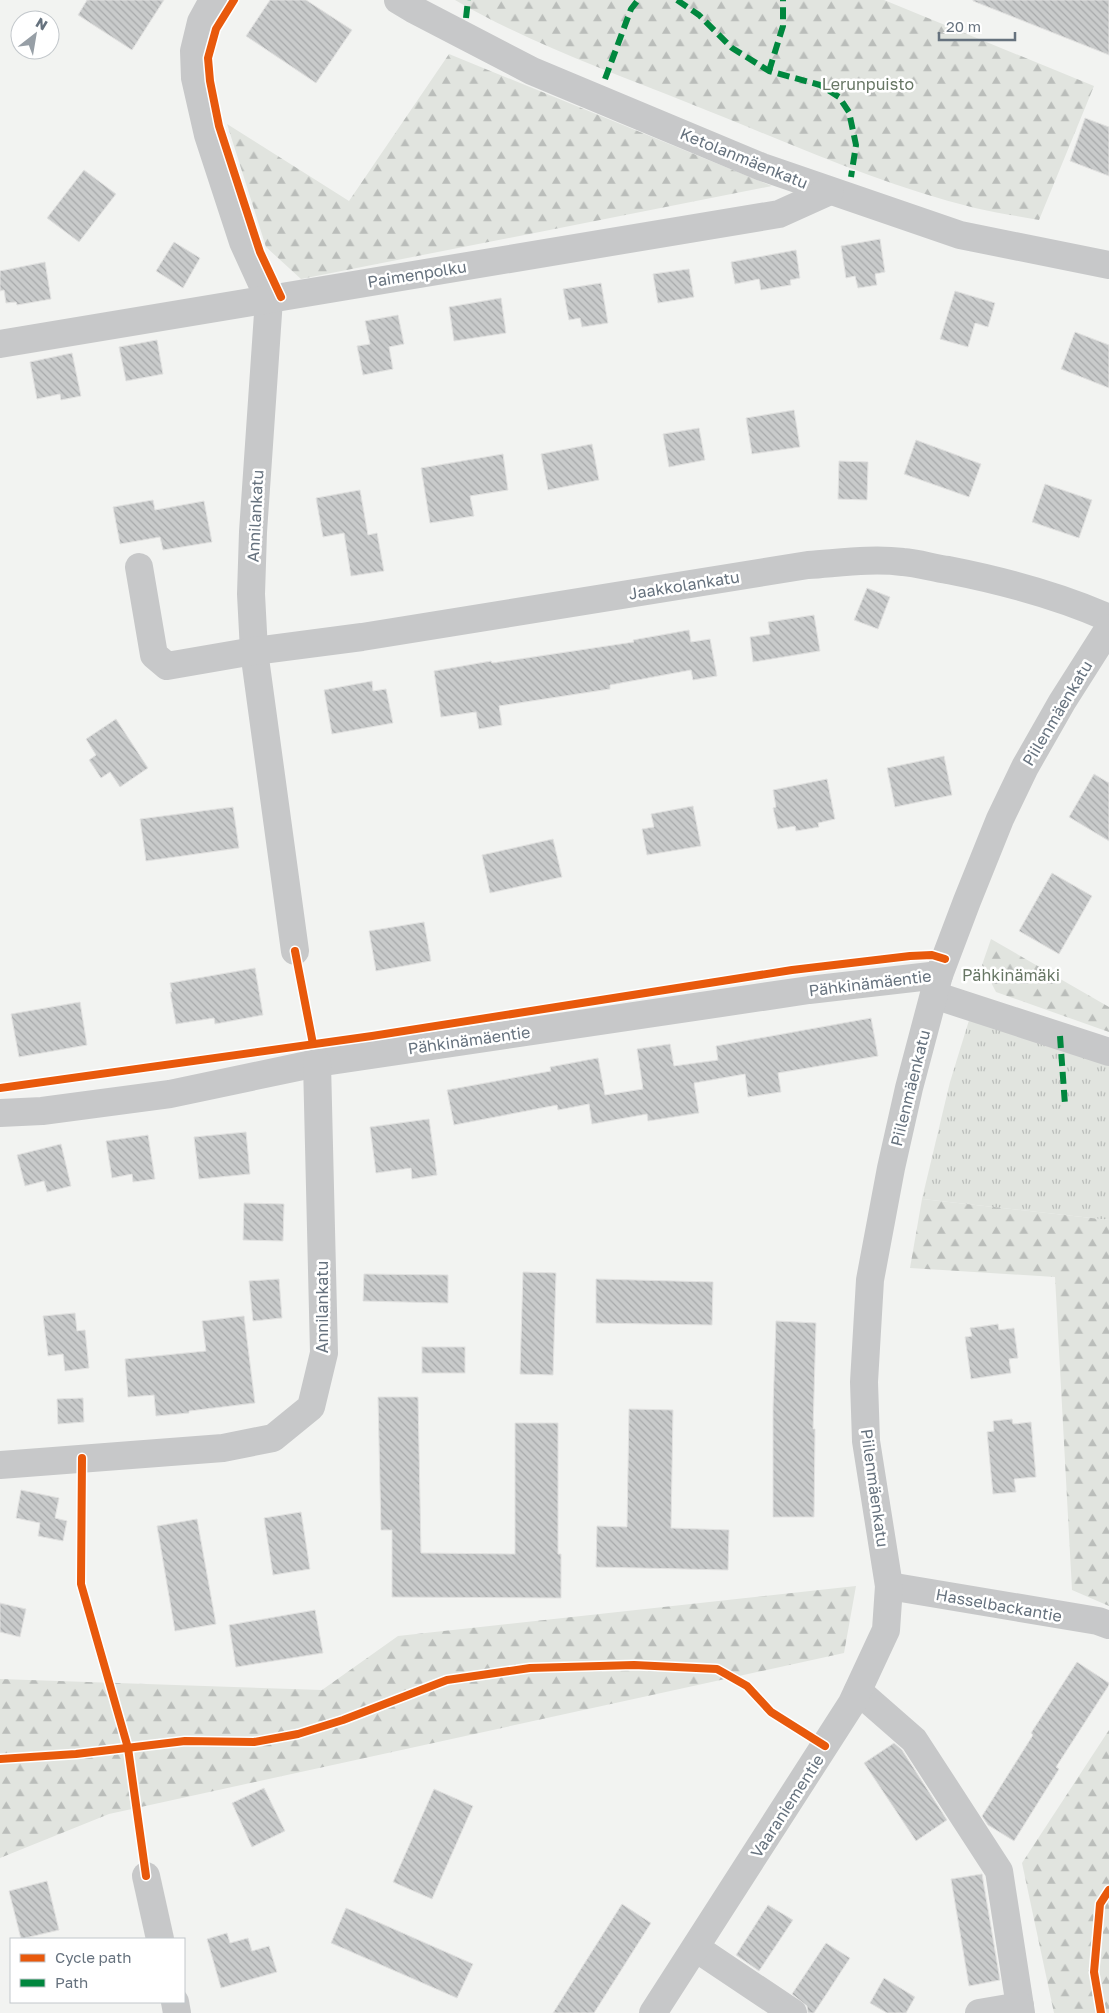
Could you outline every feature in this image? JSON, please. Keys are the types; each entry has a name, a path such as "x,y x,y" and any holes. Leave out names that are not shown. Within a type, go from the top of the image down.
{"street":[{"name":"Annilankatu","path":"214,0 201,22 194,51 195,78 208,135 243,242 269,299 253,532 251,594 254,651 295,951"},
{"name":"Ketolanmäenkatu","path":"398,0 413,10 532,71 762,167 960,235 1109,265"},
{"name":"Paimenpolku","path":"0,344 779,214 830,191"},
{"name":"Jaakkolankatu","path":"139,567 154,655 167,666 254,651 362,637 808,565 853,562 903,562 972,575 1076,603 1109,618"},
{"name":"Piilenmäenkatu","path":"889,1586 866,1441 864,1382 866,1320 870,1280 891,1168 909,1088 937,985 997,828 1025,767 1062,702 1109,628"},
{"name":"Pähkinämäentie","path":"0,1113 65,1108 170,1094 317,1062 809,990 937,985 1109,1052"},
{"name":"Annilankatu","path":"0,1465 224,1448 273,1438 311,1407 324,1353 317,1062"},
{"name":"Hasselbackantie","path":"889,1586 1098,1622 1109,1626"},
{"name":"Vaaraniementie","path":"653,2013 826,1746 858,1691 886,1630 889,1586"},
{"path":"858,1691 914,1740 999,1871 1020,2010 979,2013"},
{"path":"146,1876 160,1938"},
{"path":"696,1948 793,2013"}],"green space":[{"name":"Lerunpuisto","path":"455,0 884,0 1094,86 1039,220 975,208 903,187 867,174 571,56 483,16"},
{"path":"449,54 772,186 301,279 266,247 227,124 349,201"},
{"name":"Pähkinämäki","path":"991,939 1109,1007 1109,1032 996,992 982,965"},
{"path":"970,1017 1109,1062 1109,1220 922,1199 950,1082"},
{"path":"922,1199 1109,1220 1109,1606 1072,1590 1055,1277 910,1268"},
{"path":"856,1586 844,1653 109,1814 0,1858 0,1679 322,1690 398,1636"},
{"path":"1109,1730 1109,2013 1054,2013 1022,1863"}],"building":[{"path":"87,0 164,0 132,50 78,15"},
{"path":"270,0 306,0 352,30 316,83 246,36"},
{"path":"1109,0 1109,55 973,1"},
{"path":"1085,118 1109,127 1109,176 1070,161"},
{"path":"84,170 116,194 79,242 47,218"},
{"path":"880,239 885,272 875,274 877,285 858,288 855,276 846,278 841,246"},
{"path":"174,242 200,258 183,288 156,271"},
{"path":"796,250 800,278 790,280 791,285 761,290 759,279 735,284 731,262"},
{"path":"45,262 51,299 17,305 16,302 6,303 4,290 0,291 0,271"},
{"path":"689,269 694,297 658,303 653,274"},
{"path":"601,283 608,323 582,327 580,318 569,320 563,289"},
{"path":"955,291 995,303 988,327 975,323 968,347 940,339"},
{"path":"501,298 506,333 454,341 449,307"},
{"path":"398,315 404,344 389,347 393,369 363,375 357,346 370,344 365,321"},
{"path":"1075,332 1109,345 1109,388 1061,369"},
{"path":"157,340 163,374 126,381 119,347"},
{"path":"72,353 81,396 61,400 60,394 37,399 30,362"},
{"path":"794,410 800,447 752,454 746,418"},
{"path":"699,428 705,460 669,467 663,434"},
{"path":"916,440 981,464 969,497 904,474"},
{"path":"592,444 599,480 548,490 541,454"},
{"path":"503,454 508,490 470,496 474,516 430,523 421,468"},
{"path":"839,461 868,462 867,500 838,499"},
{"path":"1045,484 1092,500 1079,538 1032,522"},
{"path":"360,490 368,535 377,533 384,571 351,576 344,533 323,537 316,498"},
{"path":"153,500 155,510 204,501 212,542 163,550 160,537 120,544 113,507"},
{"path":"867,588 890,597 878,629 854,620"},
{"path":"814,615 820,651 753,662 750,637 770,634 768,622"},
{"path":"689,630 691,642 710,639 717,676 693,680 691,670 610,685 610,689 499,706 502,725 479,729 476,712 441,717 434,671 491,661 492,663 634,642 633,640"},
{"path":"372,681 373,691 386,689 393,723 332,734 324,690"},
{"path":"116,719 148,768 120,787 110,772 101,778 89,760 96,755 86,739"},
{"path":"944,756 952,795 895,807 887,768"},
{"path":"1094,774 1109,783 1109,841 1069,817"},
{"path":"827,779 835,819 818,823 819,827 796,831 795,826 778,829 773,808 776,807 773,790"},
{"path":"693,806 701,846 647,855 642,829 654,827 651,814"},
{"path":"233,807 239,848 146,861 140,819"},
{"path":"553,839 562,877 490,893 482,855"},
{"path":"1052,873 1092,896 1059,954 1019,931"},
{"path":"424,922 431,961 376,971 369,931"},
{"path":"255,968 263,1015 215,1024 214,1018 176,1024 170,983"},
{"path":"80,1002 87,1045 19,1057 11,1014"},
{"path":"871,1018 878,1056 778,1073 781,1092 748,1097 745,1074 694,1083 699,1113 648,1121 647,1114 592,1124 589,1104 558,1110 557,1105 454,1125 447,1090 551,1071 550,1067 598,1058 605,1095 643,1089 637,1049 670,1044 674,1066 718,1060 716,1046"},
{"path":"429,1119 437,1175 412,1179 411,1168 376,1173 370,1127"},
{"path":"246,1132 250,1174 199,1179 194,1137"},
{"path":"148,1135 155,1179 133,1182 132,1174 112,1178 106,1141"},
{"path":"61,1144 71,1186 47,1192 44,1181 25,1186 17,1155"},
{"path":"244,1203 284,1204 283,1241 243,1240"},
{"path":"523,1272 556,1273 553,1375 520,1374"},
{"path":"364,1274 448,1275 448,1303 363,1301"},
{"path":"279,1279 282,1318 253,1321 249,1281"},
{"path":"596,1279 713,1282 712,1325 596,1323"},
{"path":"75,1313 77,1331 85,1330 89,1368 65,1371 63,1354 48,1356 43,1316"},
{"path":"244,1316 255,1403 156,1416 154,1395 128,1397 125,1359 206,1351 202,1321"},
{"path":"776,1321 816,1323 813,1429 815,1429 814,1517 773,1517 773,1408"},
{"path":"998,1324 999,1330 1014,1328 1018,1358 1009,1359 1011,1373 971,1379 965,1337 972,1336 970,1328"},
{"path":"422,1347 465,1347 465,1373 422,1373"},
{"path":"378,1397 418,1397 421,1553 515,1554 515,1423 558,1423 558,1554 561,1554 561,1598 392,1597 392,1530 381,1530"},
{"path":"83,1398 84,1422 58,1424 57,1399"},
{"path":"629,1409 673,1410 671,1528 729,1530 728,1570 596,1567 597,1526 627,1527"},
{"path":"1012,1419 1013,1424 1031,1422 1036,1477 1014,1479 1016,1492 993,1494 987,1432 994,1431 993,1421"},
{"path":"21,1490 59,1498 55,1518 67,1521 63,1541 38,1536 40,1523 16,1518"},
{"path":"301,1512 310,1569 273,1575 264,1518"},
{"path":"197,1519 216,1624 175,1631 157,1526"},
{"path":"0,1603 26,1609 20,1637 0,1632"},
{"path":"315,1610 323,1653 236,1667 229,1625"},
{"path":"1077,1662 1109,1683 1109,1685 1056,1767 1059,1769 1014,1841 988,1825 982,1816 1033,1735 1031,1733"},
{"path":"894,1743 902,1750 947,1820 916,1841 864,1763"},
{"path":"264,1788 285,1831 252,1847 232,1803"},
{"path":"434,1789 473,1806 432,1899 393,1882"},
{"path":"982,1874 1000,1980 969,1986 951,1879"},
{"path":"47,1881 59,1930 21,1938 9,1891"},
{"path":"622,1904 651,1923 594,2013 553,2013"},
{"path":"768,1905 793,1920 759,1971 736,1955"},
{"path":"346,1908 473,1964 457,1998 331,1943"},
{"path":"227,1933 230,1943 248,1938 252,1951 269,1946 277,1972 221,1988 207,1939"},
{"path":"826,1943 850,1958 814,2013 808,2013 807,2006 792,1994"},
{"path":"884,1978 915,1997 906,2013 887,2013 870,2003"}],"marked path":[{"path":"466,18 468,0"},
{"path":"605,79 631,9 638,0"},
{"path":"677,0 699,15 732,48 769,71 820,85 839,97 849,112 856,145 851,177"},
{"path":"769,71 783,26 783,0"},
{"path":"1060,1036 1065,1105"}],"cycle path":[{"path":"234,0 216,29 208,58 210,81 219,126 260,252 281,297"},
{"path":"295,951 313,1044"},
{"path":"0,1088 372,1036 792,970 910,956 932,955 945,959"},
{"path":"82,1458 81,1584 128,1748 146,1876"},
{"path":"0,1759 76,1754 185,1741 254,1742 298,1734 343,1720 447,1680 530,1668 634,1665 717,1669 747,1686 771,1712 825,1746"},
{"path":"1101,2013 1094,1972 1100,1904 1109,1890"}]}
